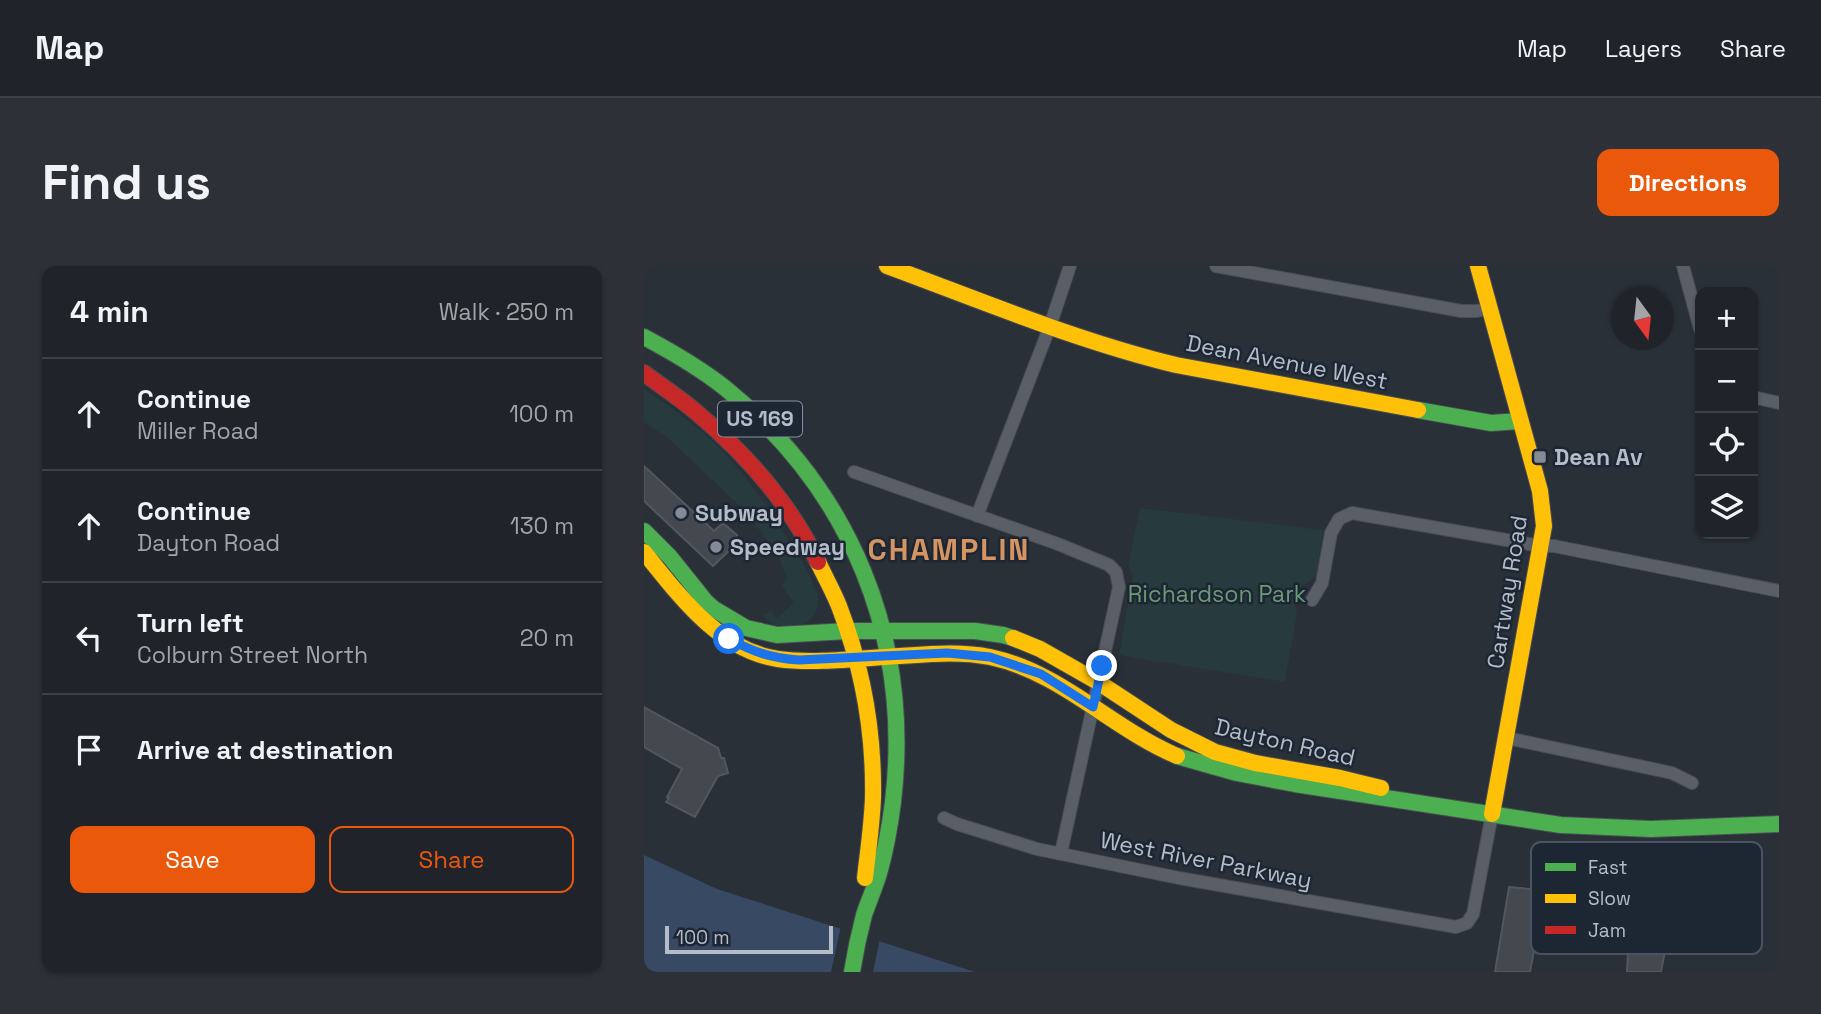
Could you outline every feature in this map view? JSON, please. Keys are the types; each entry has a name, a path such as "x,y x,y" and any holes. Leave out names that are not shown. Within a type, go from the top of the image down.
{"main road":[{"name":"Dean Avenue West","path":"887,266 1139,356 1491,423 1520,421"},
{"name":"Cartway Road","path":"1478,266 1543,508 1544,526 1492,814"},
{"name":"US 169","path":"644,337 701,369 726,388 762,420 797,459 846,533 866,577 884,631 896,714 895,780 880,869 863,918 852,972"},
{"name":"US 169","path":"644,373 676,395 721,433 772,489 801,530 838,602 857,658 871,744 871,834 863,918"},
{"name":"Dayton Road","path":"644,531 665,551 706,602 746,628 777,635 961,630 1003,635 1034,646 1098,682 1171,730 1215,752 1492,814"},
{"name":"Dayton Road","path":"644,552 691,610 708,625 751,651 774,658 799,660 947,653 990,657 1041,674 1167,752 1208,766 1295,784 1561,825 1675,828 1779,824"}],"street":[{"path":"977,516 1050,326 1070,266"},
{"path":"1216,266 1461,312 1489,308"},
{"path":"1683,266 1695,310"},
{"path":"1758,398 1779,402"},
{"path":"854,472 1058,544 1109,565 1116,572 1119,587 1061,853"},
{"path":"1312,600 1322,583 1331,533 1339,519 1352,513 1554,546 1779,591"},
{"path":"1507,738 1672,773 1692,783"},
{"name":"Cartway Road","path":"1464,925 1473,914 1492,814"},
{"name":"West River Parkway","path":"944,818 1017,843 1192,881 1447,926 1464,925"}],"green space":[{"path":"644,389 688,420 719,447 767,507 804,564 816,591 817,609 808,621 793,628 784,628 773,625 763,616 770,611 777,618 794,603 782,586 787,578 781,562 750,516 664,435 644,422"},
{"name":"Richardson Park","path":"1140,508 1323,530 1317,575 1295,593 1294,604 1297,612 1285,682 1119,655 1133,576 1128,565"}],"water":[{"path":"644,855 717,889 975,972 644,972"}],"pier":[{"path":"841,926 880,939 873,972 831,972"}],"building":[{"path":"644,466 714,531 723,523 737,535 737,543 713,566 644,501"},
{"path":"644,707 718,748 721,758 724,758 728,773 718,776 695,817 666,802 682,769 644,747"},
{"path":"1509,887 1531,889 1531,954 1533,954 1530,972 1495,972"},
{"path":"1628,954 1664,954 1661,972 1627,972"}],"traffic: fast":[{"path":"644,337 706,374 769,429 808,473 839,521 864,572 882,627 893,683 896,742 888,836 877,881 864,915 852,972"},
{"path":"1418,410 1491,423 1520,421"},
{"path":"644,531 670,557 706,602 746,628 777,635 848,631 975,631 1013,638"},
{"path":"1177,756 1237,773 1295,784 1561,825 1651,829 1779,824"}],"traffic: slow":[{"path":"887,266 1030,320 1139,355 1176,365 1418,410"},
{"path":"1478,266 1540,491 1544,526 1492,814"},
{"path":"644,552 671,586 718,633 756,654 807,661 945,654 990,657 1016,664 1040,675 1130,731 1177,756"},
{"path":"818,562 837,600 847,629 869,724 873,797 865,878"},
{"path":"1013,638 1040,649 1098,682 1171,730 1215,752 1255,763 1381,788"}],"traffic: jam":[{"path":"644,373 696,412 749,462 794,520 818,562"}],"place":[{"name":"Dean Av","path":"1540,457"},
{"name":"Subway","path":"681,513"},
{"name":"Speedway","path":"716,547"}],"district":[{"name":"CHAMPLIN","path":"949,550"}],"route":[{"path":"729,639 762,655 799,660 947,653 990,657 1041,674 1093,707 1102,666"}]}
